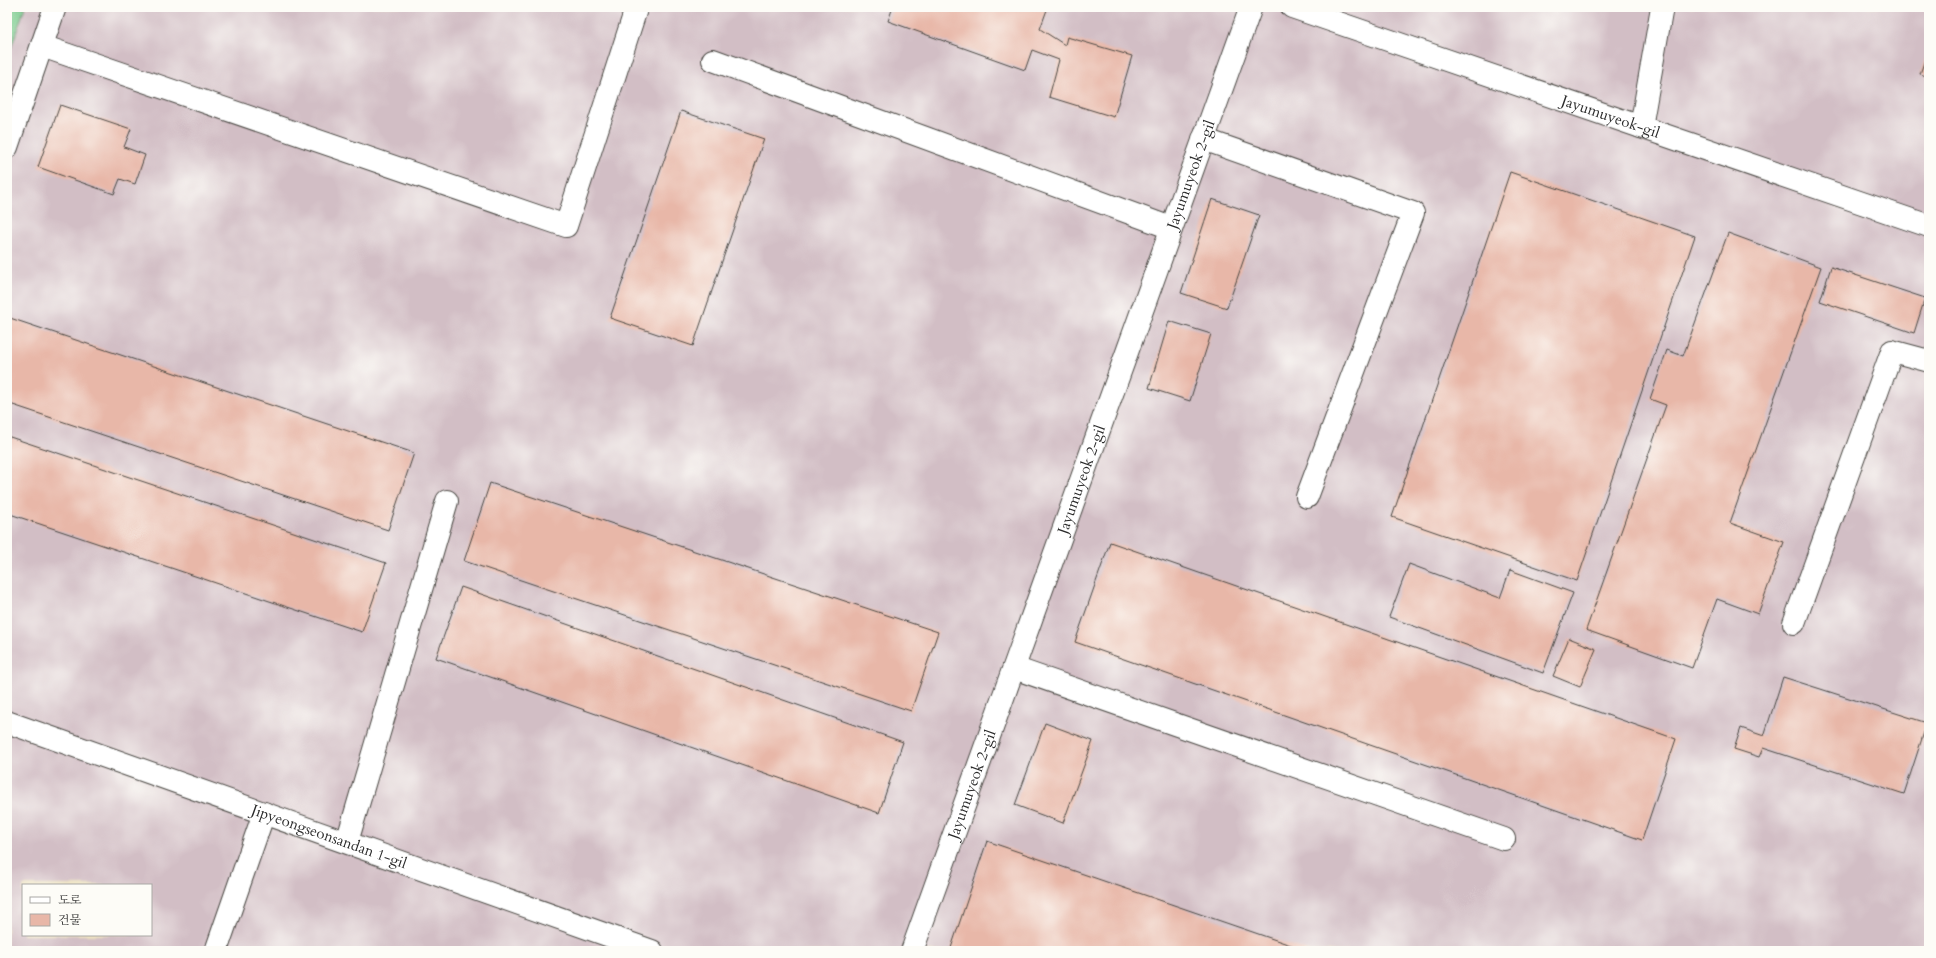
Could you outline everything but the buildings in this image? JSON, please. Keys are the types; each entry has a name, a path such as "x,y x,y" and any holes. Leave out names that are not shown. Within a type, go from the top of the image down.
{"street":[{"path":"7,147 55,7"},
{"path":"42,46 566,226 636,9 630,7"},
{"name":"Jayumuyeok 2-gil","path":"912,951 1250,7"},
{"name":"Jayumuyeok-gil","path":"1292,7 1929,226"},
{"path":"1640,127 1662,7"},
{"path":"713,60 1171,228"},
{"path":"1203,139 1413,213 1307,497"},
{"path":"1794,623 1892,351 1929,361"},
{"path":"347,842 447,501"},
{"path":"1014,668 1504,839"},
{"name":"Jipyeongseonsandan 1-gil","path":"7,722 652,951"},
{"path":"216,951 264,813"}],"shaded area":[{"path":"7,7 1929,7 1929,951 7,951"}],"green space":[{"path":"7,7 25,7 7,60"}]}
